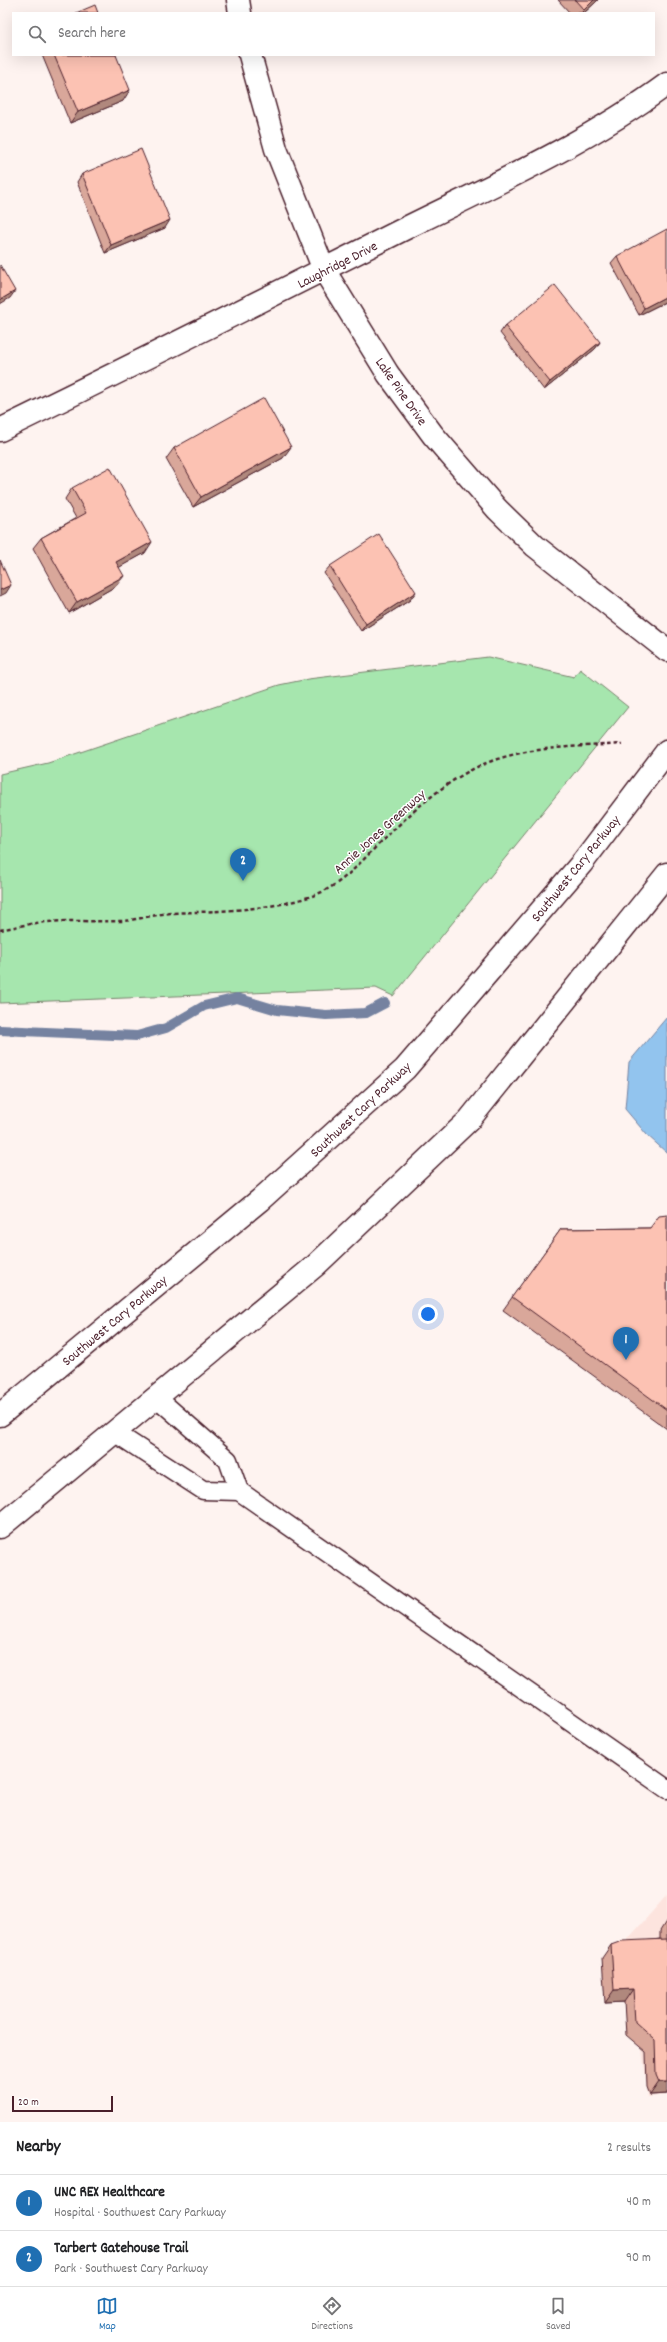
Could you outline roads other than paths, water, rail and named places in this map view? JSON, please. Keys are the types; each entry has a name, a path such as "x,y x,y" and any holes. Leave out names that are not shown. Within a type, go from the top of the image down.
{"main road":[{"path":"238,0 240,12"},
{"name":"Lake Pine Drive","path":"250,56 276,149 324,270 393,380 433,435 496,509 535,546 667,650"},
{"name":"Laughridge Drive","path":"0,430 324,270 578,142 639,104 667,84"},
{"name":"Southwest Cary Parkway","path":"0,1415 260,1200 405,1069 582,863 667,751"},
{"path":"0,1527 316,1265 469,1120 667,874"}],"lane":[{"path":"156,1397 228,1460 239,1491"},
{"path":"114,1432 203,1490 239,1491 667,1789"}],"water":[{"path":"667,1017 667,1153 647,1135 625,1109 629,1062"}],"waterway":[{"path":"0,1030 137,1036 166,1028 204,1006 237,998 277,1010 326,1015 366,1013 385,1003"}],"place":[{"name":"Tarbert Gatehouse Trail","path":"243,881"},
{"name":"UNC REX Healthcare","path":"626,1360"}]}
